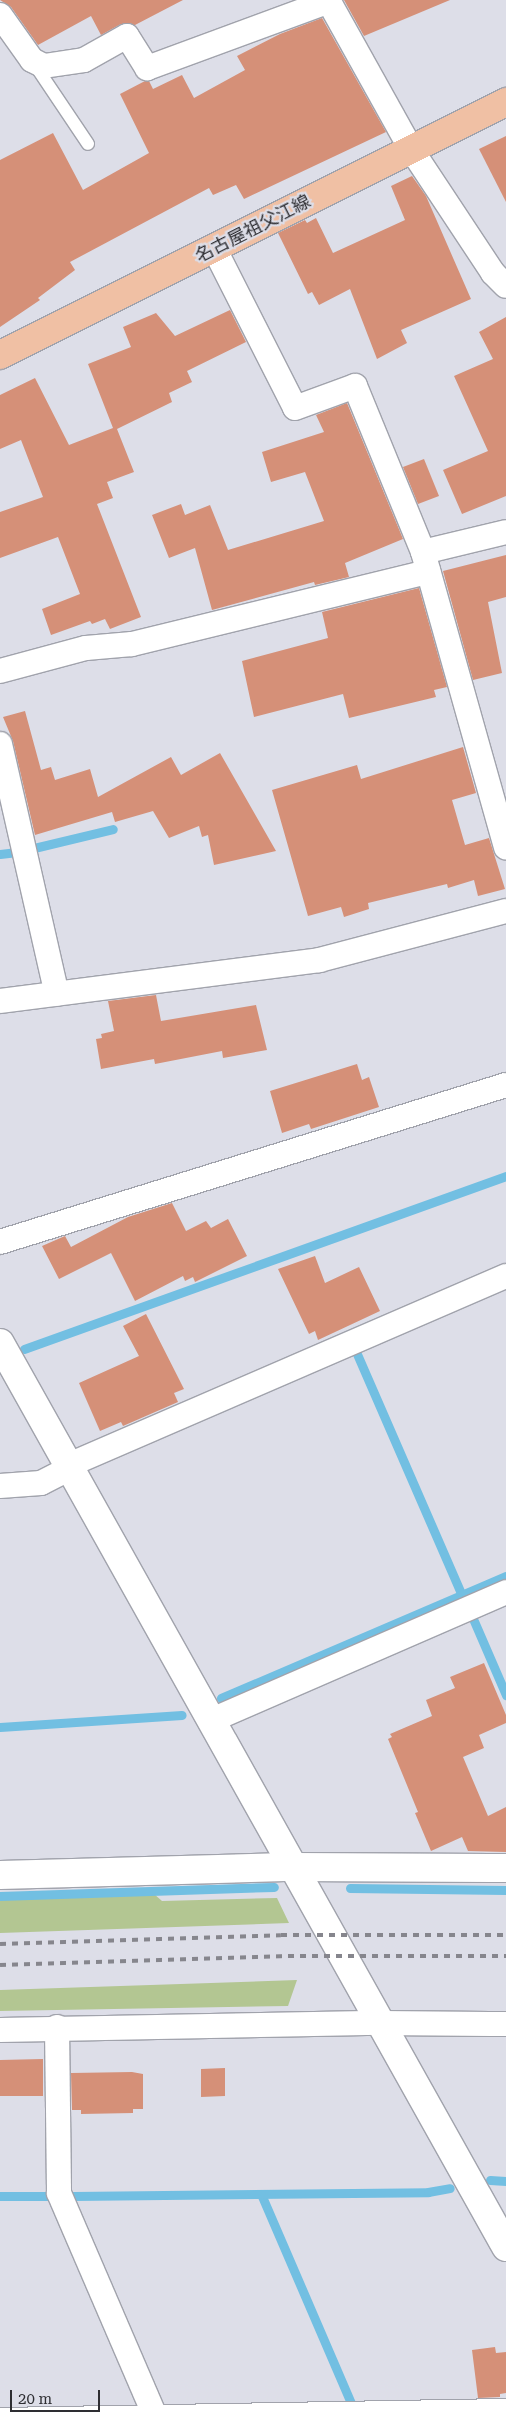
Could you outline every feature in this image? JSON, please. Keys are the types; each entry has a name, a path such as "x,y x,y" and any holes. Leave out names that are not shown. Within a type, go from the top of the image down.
{"main road":[{"name":"名古屋祖父江線","path":"0,355 506,102"}],"street":[{"path":"0,15 32,60 44,66 84,60 127,36 147,68 329,1 411,149 493,273 506,286"},
{"path":"214,248 295,408 356,386 425,562 501,808 506,848"},
{"path":"0,671 86,648 132,644 425,562 506,532"},
{"path":"0,744 57,994"},
{"path":"0,1001 319,960 506,911"},
{"path":"0,1242 506,1086"},
{"path":"0,1486 41,1483 70,1467 506,1276"},
{"path":"0,1343 506,2247"},
{"path":"212,1720 506,1592"},
{"path":"0,1875 294,1866 506,1868"},
{"path":"0,2030 57,2027 380,2022 506,2024"},
{"path":"57,2027 59,2193 157,2420"},
{"path":"0,2420 157,2420 506,2411"}],"lane":[{"path":"32,60 88,144"}],"green space":[{"path":"154,1894 162,1901 277,1898 289,1923 0,1933 0,1899"},
{"path":"297,1980 288,2006 0,2011 0,1990"}],"building":[{"path":"0,0 183,0 135,25 121,24 101,35 91,16 38,45 11,7"},
{"path":"344,0 450,0 364,36"},
{"path":"322,18 386,132 244,199 236,185 213,195 209,188 70,262 75,270 38,298 40,300 0,327 0,160 53,133 83,190 149,153 120,94 145,81 149,81 153,89 182,75 194,98 245,70 237,56 280,34"},
{"path":"506,136 506,202 479,149"},
{"path":"412,176 426,196 471,299 401,330 407,343 377,359 350,289 319,305 312,292 308,294 278,233 305,220 307,223 316,218 333,253 405,220 391,186"},
{"path":"230,310 246,342 187,371 192,382 169,393 172,402 117,429 134,472 107,482 113,498 97,504 141,617 110,629 105,619 92,624 90,621 51,635 42,609 80,594 58,537 0,558 0,512 43,497 21,440 0,449 0,395 35,378 69,445 113,428 88,364 131,347 123,327 156,313 175,336"},
{"path":"506,317 506,496 462,514 443,470 488,451 454,376 493,359 479,332"},
{"path":"347,403 403,539 345,563 349,577 315,585 314,582 212,610 195,548 169,558 152,515 181,504 185,515 210,505 228,550 324,521 305,472 271,482 262,452 324,432 316,415"},
{"path":"424,459 439,496 418,504 403,467"},
{"path":"506,555 506,597 488,602 502,673 473,680 443,571"},
{"path":"419,588 447,687 434,690 436,697 349,718 343,694 254,717 242,661 328,638 322,612"},
{"path":"25,711 41,770 51,767 55,780 90,769 98,797 171,757 181,775 220,753 276,851 214,865 208,835 202,837 199,826 169,838 153,811 115,822 112,812 35,835 13,741 3,717"},
{"path":"463,747 476,793 452,800 465,845 489,838 505,889 478,896 474,880 448,888 447,884 368,903 369,909 344,917 341,907 308,916 272,790 357,765 361,779"},
{"path":"156,995 161,1021 256,1005 267,1050 223,1058 222,1051 155,1064 154,1059 101,1069 96,1039 102,1038 101,1034 114,1031 108,1001"},
{"path":"357,1064 362,1080 369,1077 379,1107 311,1129 309,1124 282,1133 270,1091"},
{"path":"172,1203 186,1231 206,1221 211,1228 228,1219 247,1256 195,1282 193,1277 185,1281 183,1276 135,1301 111,1253 59,1279 42,1246 65,1236 71,1247 128,1217"},
{"path":"315,1256 325,1283 359,1267 380,1311 318,1340 315,1331 309,1334 278,1269"},
{"path":"146,1314 184,1389 174,1393 178,1402 123,1426 121,1422 100,1431 79,1383 139,1356 123,1326"},
{"path":"484,1663 506,1715 506,1723 479,1735 484,1748 463,1757 488,1816 506,1807 506,1852 468,1851 462,1837 431,1851 415,1813 418,1812 388,1739 392,1737 390,1734 432,1716 426,1700 455,1688 450,1677"},
{"path":"43,2059 43,2096 0,2096 0,2060"},
{"path":"225,2068 225,2096 201,2097 201,2069"},
{"path":"132,2072 143,2074 143,2109 133,2109 133,2113 81,2114 81,2110 72,2110 71,2073"},
{"path":"495,2347 496,2353 506,2352 506,2393 500,2394 500,2397 478,2398 472,2350"}],"waterway":[{"path":"34,848 113,829"},
{"path":"0,854 17,852"},
{"path":"24,1349 506,1176"},
{"path":"357,1354 462,1595"},
{"path":"221,1698 506,1576"},
{"path":"474,1621 506,1695"},
{"path":"0,1727 182,1715"},
{"path":"0,1896 274,1887"},
{"path":"350,1888 506,1890"},
{"path":"490,2180 506,2181"},
{"path":"73,2196 428,2192 450,2188"},
{"path":"261,2194 351,2403"},
{"path":"0,2196 51,2196"}],"railway":[{"path":"0,1944 281,1935 506,1935"},
{"path":"0,1965 288,1956 506,1956"}]}
